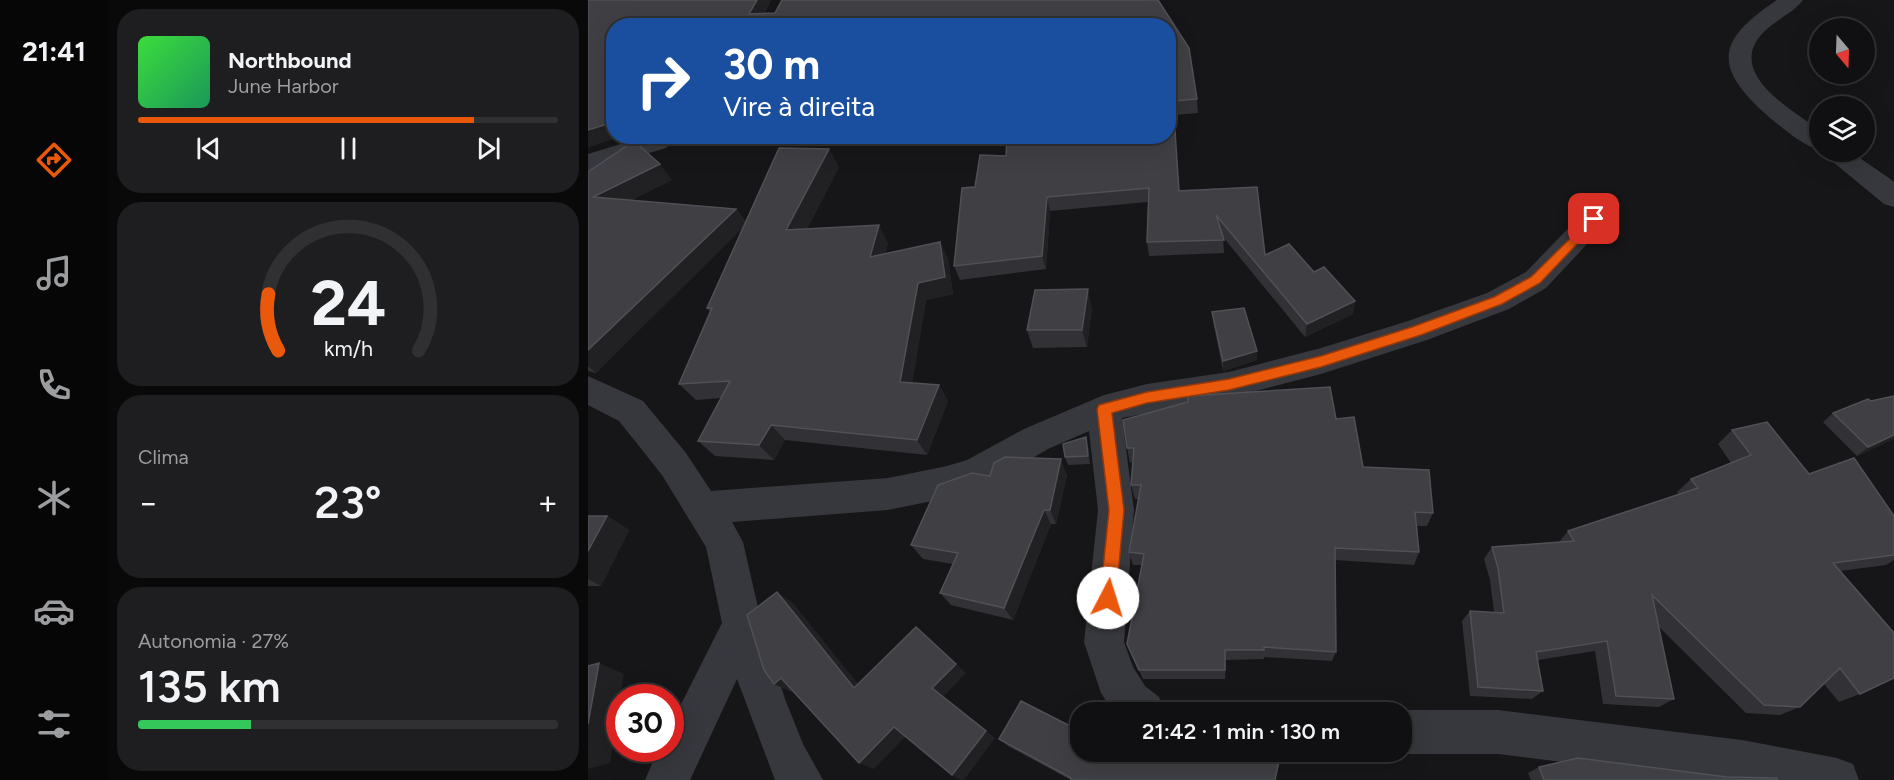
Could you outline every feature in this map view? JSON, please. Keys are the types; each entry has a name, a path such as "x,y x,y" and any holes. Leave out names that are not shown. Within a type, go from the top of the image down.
{"street":[{"path":"1792,0 1774,11 1749,35 1738,52 1739,64 1743,75 1756,92 1809,133"},
{"path":"588,163 650,144"},
{"path":"1848,162 1880,184 1894,198"},
{"path":"701,508 888,494 947,482 976,472 1036,439 1104,409 1147,398 1229,385 1321,361 1416,331 1498,301 1536,280 1594,219"},
{"path":"588,389 631,411 674,464 724,542 742,625 764,699 787,759 801,780"},
{"path":"1104,409 1116,510 1104,642 1116,678 1131,702"},
{"path":"668,780 742,625"},
{"path":"1412,732 1498,732 1742,762 1837,780"}],"building":[{"path":"588,0 757,0 749,14 775,13 782,0 1158,0 1170,18 606,18 606,124 588,130"},
{"path":"1176,28 1189,48 1197,99 1176,101"},
{"path":"630,144 637,144 660,164 593,197 736,209 588,350 588,172"},
{"path":"1007,144 1176,144 1179,191 1257,187 1265,255 1289,244 1314,272 1324,267 1355,301 1307,324 1216,215 1224,240 1147,242 1149,188 1047,197 1042,256 954,266 962,188 975,187 980,155 1006,156"},
{"path":"779,148 829,149 786,230 879,225 870,257 940,242 945,277 918,283 900,382 939,385 917,440 771,425 759,445 698,441 730,381 679,384 712,308 707,308"},
{"path":"1088,289 1082,330 1027,330 1035,290"},
{"path":"1244,308 1257,351 1223,361 1212,312"},
{"path":"1330,387 1336,419 1354,417 1363,467 1429,470 1433,513 1415,512 1419,552 1335,548 1336,652 1264,647 1264,650 1225,650 1225,670 1139,670 1127,644 1144,554 1129,552 1141,485 1131,485 1134,448 1127,448 1123,420 1188,402 1188,396"},
{"path":"1894,396 1894,435 1868,447 1833,413 1868,399 1871,401"},
{"path":"1767,422 1809,474 1854,458 1894,516 1894,555 1833,563 1894,633 1894,678 1860,694 1840,668 1800,707 1764,705 1652,595 1674,699 1616,696 1607,641 1536,652 1543,691 1478,687 1470,611 1504,613 1498,568 1492,547 1574,541 1568,531 1698,488 1691,479 1751,455 1732,430"},
{"path":"1086,437 1088,456 1065,457 1063,444"},
{"path":"1005,457 1061,459 1050,510 1044,510 1004,608 940,593 958,553 911,545 938,485 972,473 990,476 994,463"},
{"path":"588,516 607,516 588,551"},
{"path":"777,592 854,688 916,627 956,664 932,688 986,731 952,775 894,727 859,763 781,678 774,684 764,670 747,615"},
{"path":"599,663 588,724 588,666"},
{"path":"1021,701 1070,726 1070,762 1279,762 1275,780 1071,780 999,739"},
{"path":"1578,758 1727,777 1777,778 1777,780 1544,780 1539,767"}],"route":[{"path":"1108,598 1116,510 1104,409 1147,398 1229,385 1321,361 1416,331 1498,301 1536,280 1594,219"}]}
